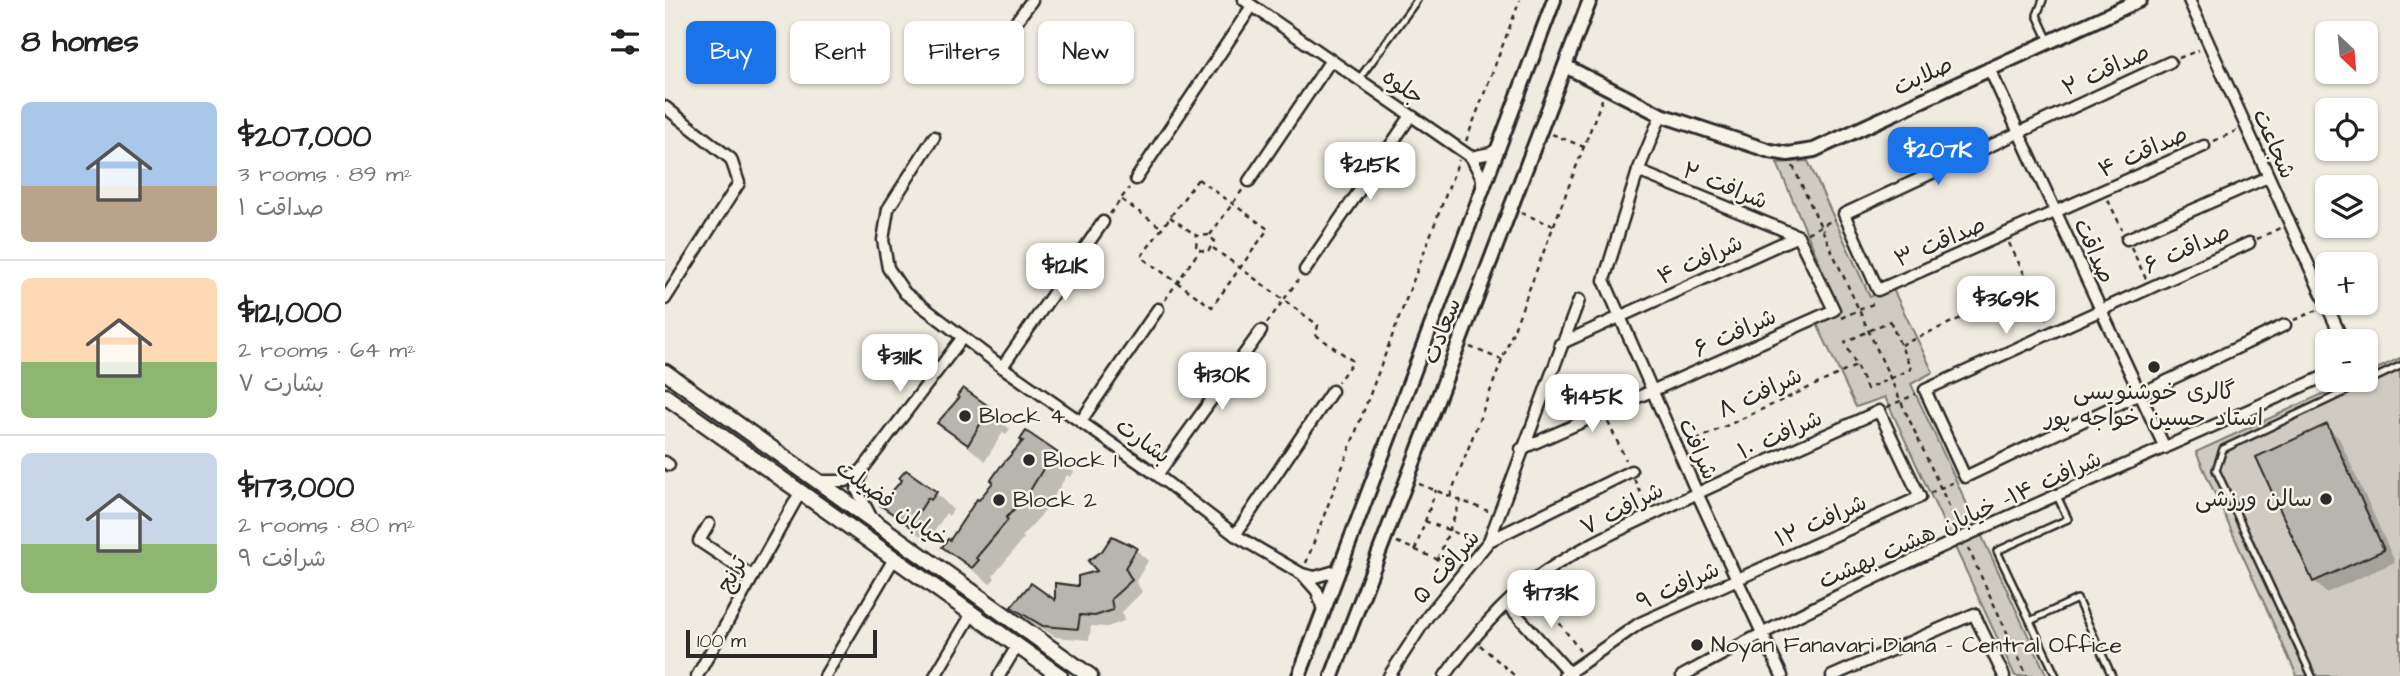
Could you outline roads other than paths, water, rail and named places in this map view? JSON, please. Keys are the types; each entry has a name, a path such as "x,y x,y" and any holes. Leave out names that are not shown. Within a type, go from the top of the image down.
{"main road":[{"name":"خیابان فضیلت","path":"665,372 871,517 1082,674"},
{"name":"خیابان فضیلت","path":"665,396 1060,676"}],"street":[{"path":"1017,21 1032,0"},
{"name":"سعادت","path":"1299,676 1554,0"},
{"name":"سعادت","path":"1332,676 1590,0"},
{"name":"صلابت","path":"1565,66 1661,115 1788,154 1814,150 2138,0"},
{"name":"شجاعت","path":"2189,0 2337,329"},
{"path":"1136,179 1248,3"},
{"name":"جلوه","path":"1248,3 1467,154"},
{"path":"1249,181 1331,60"},
{"name":"صداقت ۲","path":"1878,290 1844,214 2170,62"},
{"name":"صداقت","path":"1989,68 2165,448"},
{"path":"665,107 731,159 739,183 665,299"},
{"name":"شرافت","path":"1661,115 1638,171 1604,281 1618,318 1782,676"},
{"path":"1305,270 1410,117"},
{"name":"بشارت","path":"934,137 888,209 883,240 888,268 905,293 1002,367 1157,475 1235,535 1302,574"},
{"name":"صداقت ۴","path":"2056,212 2203,146"},
{"path":"1482,191 1482,178 1467,154 1491,153 1498,148"},
{"name":"شرافت ۲","path":"1638,171 1798,236"},
{"path":"2127,239 2268,177"},
{"name":"صداقت ۳","path":"1878,290 2056,212"},
{"path":"1002,367 1104,222"},
{"name":"شرافت ۶","path":"1521,449 1834,310 1798,236"},
{"name":"شرافت ۴","path":"1560,344 1798,236"},
{"name":"صداقت ۶","path":"2140,393 1965,477 1925,390 2249,243"},
{"path":"1489,541 1560,344 1579,300"},
{"path":"1081,421 1158,310"},
{"path":"2140,393 2285,325"},
{"path":"1157,475 1261,331"},
{"path":"821,481 846,481 862,470 963,337"},
{"name":"شرافت ۱۴- خیابان هشت بهشت","path":"1682,676 1762,632 2315,380"},
{"path":"1235,535 1332,390"},
{"name":"شرافت ۱۰","path":"1697,493 1879,411 1920,497"},
{"path":"862,470 857,490 871,517"},
{"name":"شرافت ۵","path":"1389,676 1428,616 1489,541 1631,471"},
{"name":"ترنج","path":"697,676 801,491"},
{"name":"شرافت ۷","path":"1445,676 1472,638 1529,583 1609,535 1697,493"},
{"name":"شرافت ۱۲","path":"1739,579 1920,497"},
{"path":"709,524 699,541 753,576"},
{"path":"825,676 895,557"},
{"path":"1302,574 1315,577 1339,570"},
{"path":"1302,574 1317,591 1324,606 1321,617"},
{"name":"شرافت ۹","path":"1568,674 1640,623 1739,579"},
{"path":"1507,604 1568,674"},
{"path":"935,676 973,612"},
{"path":"1832,676 1974,614 2004,676"},
{"path":"999,676 1017,646"}],"lane":[{"path":"1359,79 1417,0"},
{"path":"2043,0 2037,15 2049,41"},
{"path":"2312,676 2216,470 2217,461 2223,450 2400,366"},
{"path":"2056,676 1997,551 2068,519 2057,496"},
{"path":"2030,621 2077,599 2112,676"}],"place":[{"name":"گالری خوشنویسی استاد حسین خواجه پور","path":"2154,367"},
{"name":"Block 4","path":"965,416"},
{"name":"Block 1","path":"1029,460"},
{"name":"سالن ورزشی","path":"2326,499"},
{"name":"Block 2","path":"999,500"},
{"name":"Noyan Fanavari Diana - Central Office","path":"1697,645"}]}
